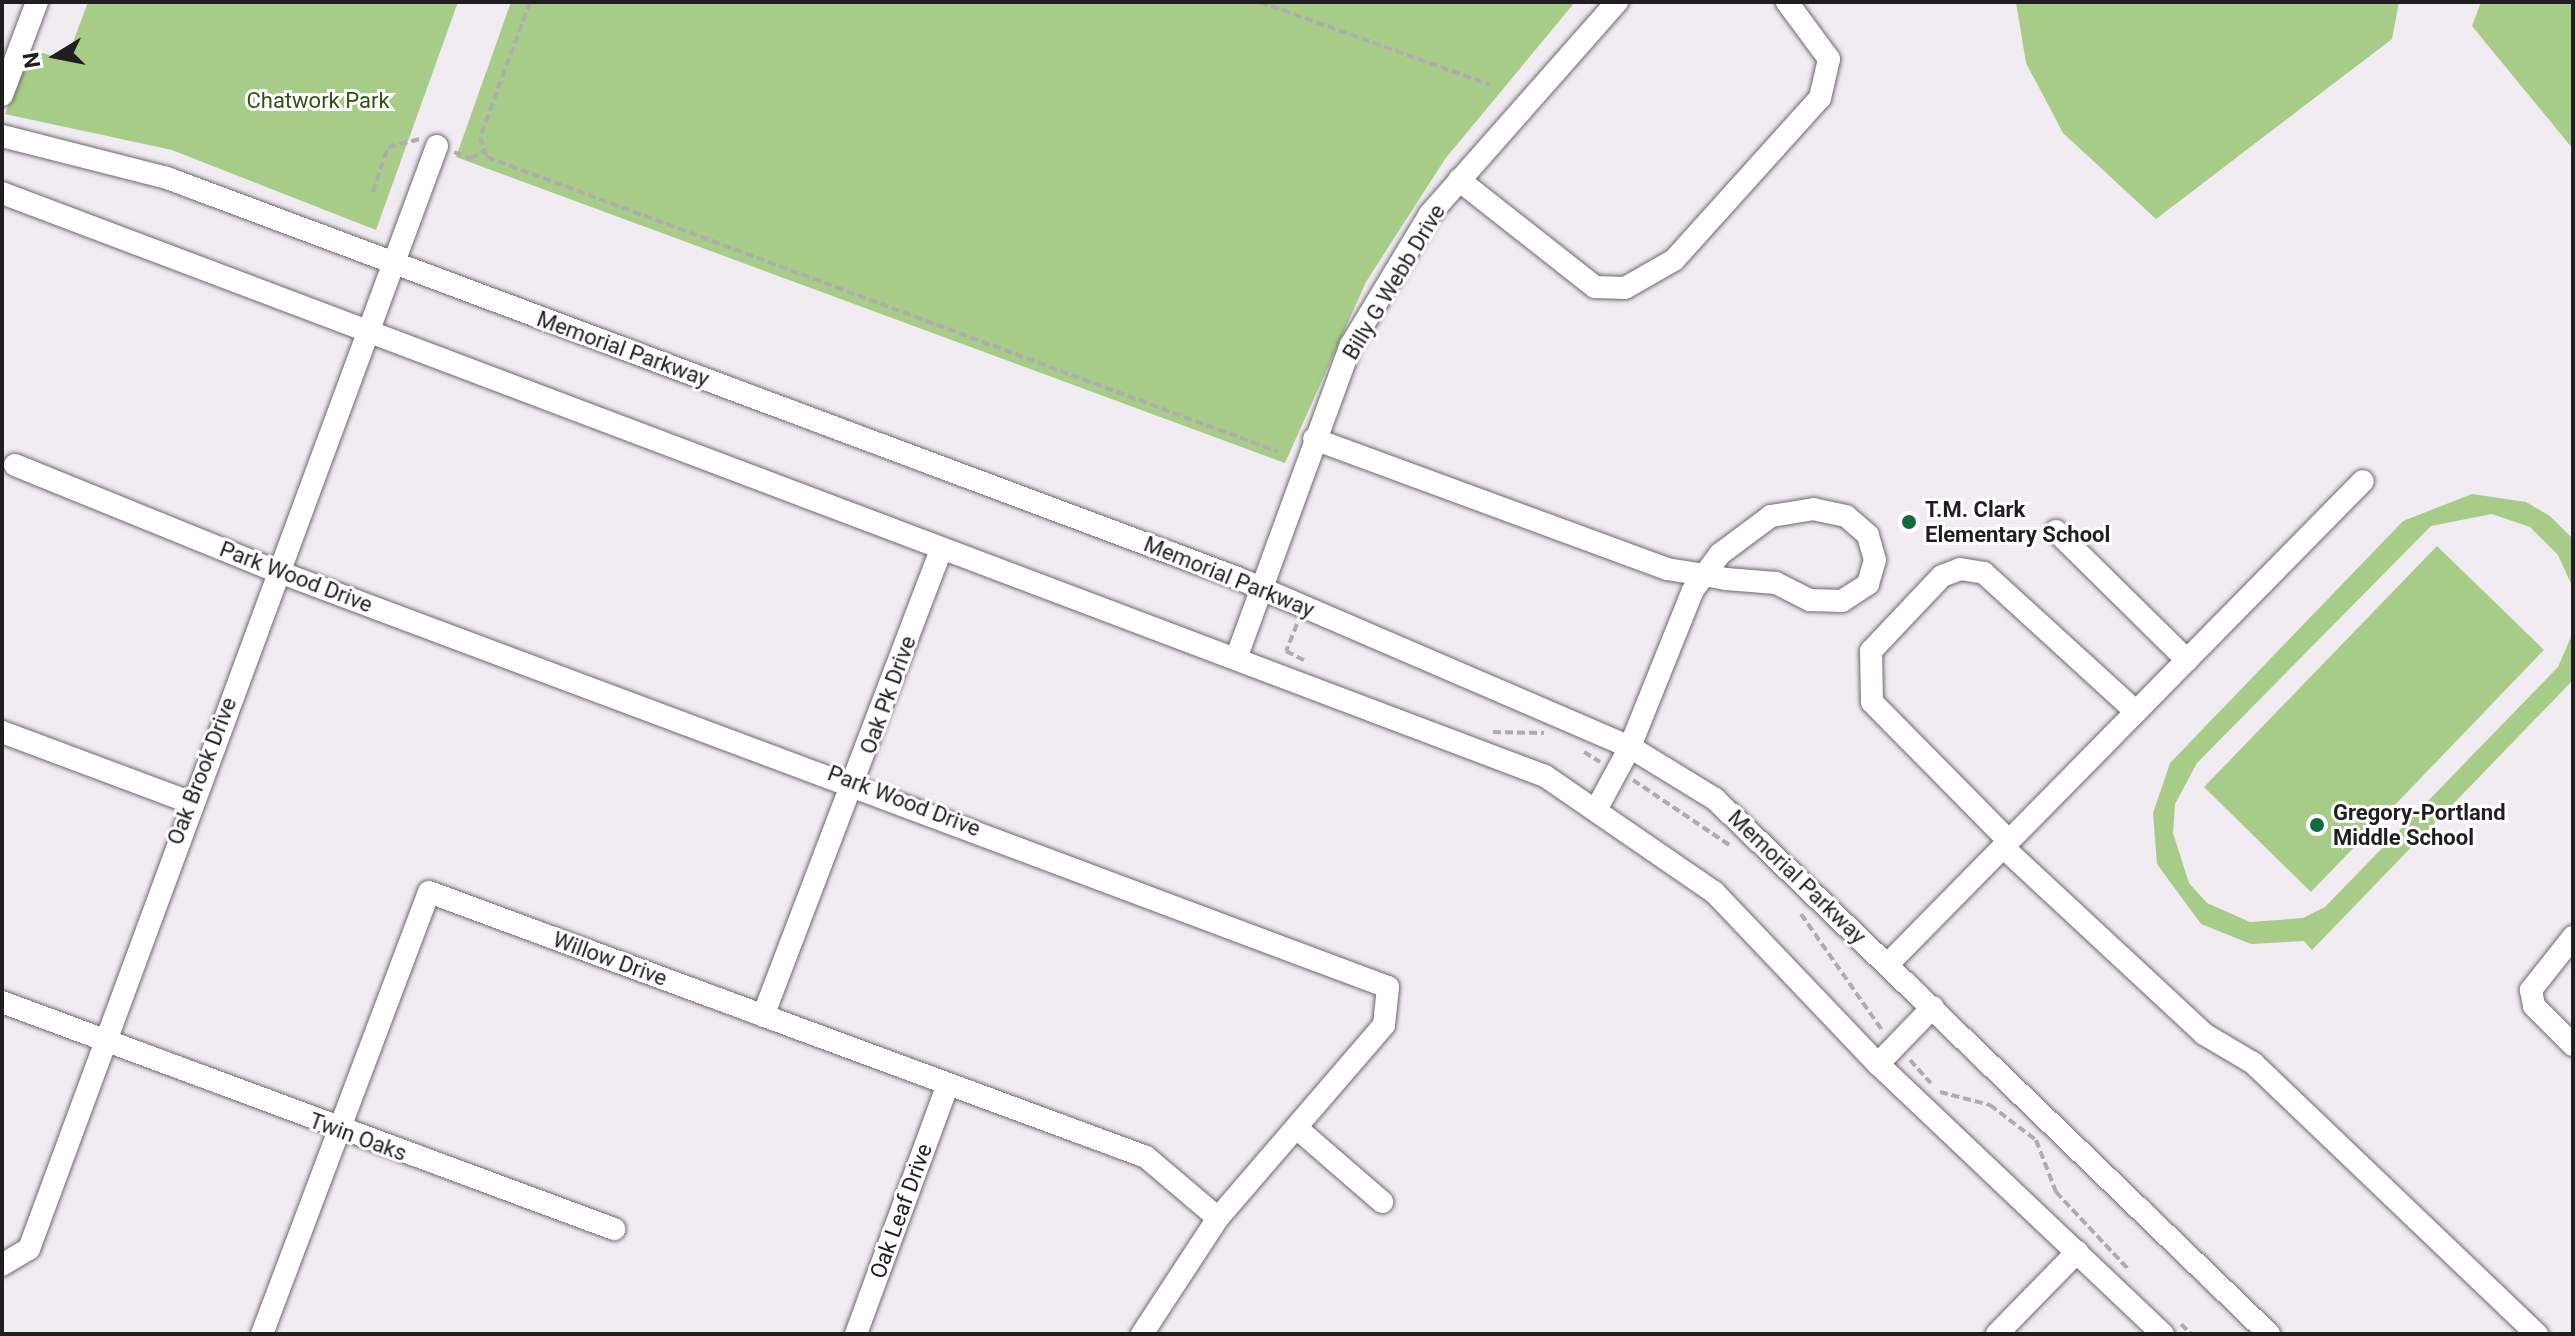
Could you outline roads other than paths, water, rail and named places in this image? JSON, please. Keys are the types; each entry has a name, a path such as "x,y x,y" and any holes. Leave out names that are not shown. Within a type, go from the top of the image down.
{"street":[{"path":"2,95 37,2"},
{"name":"Billy G Webb Drive","path":"1237,656 1351,345 1430,214 1617,2"},
{"path":"1459,180 1595,287 1625,288 1674,260 1820,98 1829,59 1787,2"},
{"name":"Memorial Parkway","path":"2,136 167,178 1262,587 1630,747 1715,799 2269,1334"},
{"name":"Oak Brook Drive","path":"2,1265 29,1249 189,802 279,572 437,146"},
{"path":"2,193 368,328 941,551 1457,738 1597,808 1714,892 1878,1064 2163,1334"},
{"path":"1314,439 1667,569 1704,575 1842,601 1868,584 1875,560 1857,525 1814,509 1771,516 1704,575 1630,747 1597,808"},
{"name":"Park Wood Drive","path":"15,465 279,572 856,783 1388,987 1384,1025 1299,1130 1218,1218 1142,1334"},
{"path":"1888,964 2363,481"},
{"path":"2056,531 2187,660"},
{"name":"Oak Pk Drive","path":"763,1016 856,783 941,551"},
{"path":"2136,712 1984,573 1960,569 1942,576 1871,651 1872,702 2006,844 2204,1034 2253,1063 2537,1334"},
{"path":"2,732 189,802"},
{"name":"Willow Drive","path":"262,1334 429,892 947,1087 1146,1157 1218,1218"},
{"path":"2573,937 2531,990 2534,1006 2573,1045"},
{"name":"Twin Oaks","path":"2,1002 102,1044 614,1229"},
{"path":"1878,1064 1933,1007"},
{"name":"Oak Leaf Drive","path":"856,1334 947,1087"},
{"path":"1299,1130 1382,1202"},
{"path":"1997,1334 2077,1252"}],"place":[{"name":"T.M. Clark Elementary School","path":"1909,522"},
{"name":"Gregory-Portland Middle School","path":"2317,825"}],"park label":[{"name":"Chatwork Park","path":"318,101"}]}
